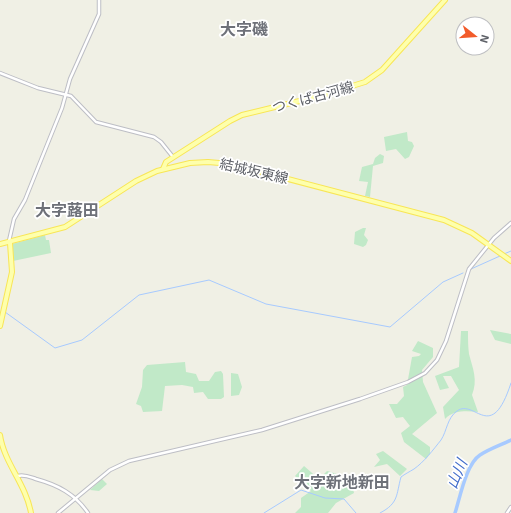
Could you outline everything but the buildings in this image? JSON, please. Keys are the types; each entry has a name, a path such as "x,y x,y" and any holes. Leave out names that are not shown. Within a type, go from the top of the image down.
{"main road":[{"name":"つくば古河線","path":"163,169 165,163 173,157 242,115 320,96 365,82 382,70 445,0"},
{"name":"結城坂東線","path":"0,244 10,243 65,227 136,181 163,169 196,162 231,164 444,220 465,229 489,244 511,261"},
{"path":"0,326 12,272 10,243"},
{"path":"0,435 7,456 27,496 31,513"}],"street":[{"path":"10,243 14,219 32,183 76,66 99,14 99,0"},
{"path":"0,73 38,88 66,94 74,99 96,122 157,139 173,157"},
{"path":"58,513 110,470 129,461 262,430 360,399 408,382 425,373 437,360 446,342 469,269 489,244 511,223"},
{"path":"18,476 48,482 65,490 76,498 88,513"},
{"path":"507,513 511,507"}],"green space":[{"path":"407,132 408,141 412,142 414,146 409,157 405,159 396,149 386,151 384,137"},
{"path":"380,154 384,156 383,163 373,166 370,197 365,196 368,182 359,181 362,167 373,164 375,158"},
{"path":"366,228 364,235 368,240 366,245 363,247 354,244 355,232"},
{"path":"45,235 46,240 49,240 51,253 13,261 12,244"},
{"path":"490,330 511,334 511,344 495,340"},
{"path":"461,331 468,331 469,354 475,379 472,395 478,412 465,411 452,414 445,419 443,407 459,390 451,376 443,376 449,388 440,390 435,376 459,367"},
{"path":"418,341 433,348 433,357 422,370 423,382 437,413 412,434 430,447 430,454 426,459 404,442 401,433 410,426 403,417 396,418 389,404 397,404 404,396 403,387 407,385 412,357 419,356 421,354 412,351"},
{"path":"185,362 186,372 196,374 199,381 209,381 215,372 221,371 223,374 224,397 221,399 208,399 203,392 194,393 193,387 182,385 165,386 162,411 143,412 141,406 136,404 142,387 143,370 147,365"},
{"path":"231,373 238,374 242,387 239,395 231,396"},
{"path":"383,451 407,469 400,476 387,464 374,467 380,460 376,454"},
{"path":"304,466 319,479 327,471 344,478 351,484 354,493 336,503 328,513 295,513 301,507 301,498 311,491 295,476"},
{"path":"102,479 107,484 99,491 90,490"}],"waterway":[{"path":"504,254 511,251"},
{"path":"471,269 500,256"},
{"path":"5,312 55,348 82,340 139,295 209,280 266,304 390,327 443,282 463,273"},
{"path":"380,513 391,506 394,502 401,477 414,469 428,456 441,440 451,417 457,411 464,409 490,416 497,412 504,401 511,383"},
{"name":"山川","path":"455,513 467,473 475,459 491,449 511,440"},
{"path":"264,513 301,490 325,498 344,499 356,513"}],"district":[{"name":"大字磯","path":"244,29"},
{"name":"大字蕗田","path":"67,210"},
{"name":"大字新地新田","path":"342,482"}]}
